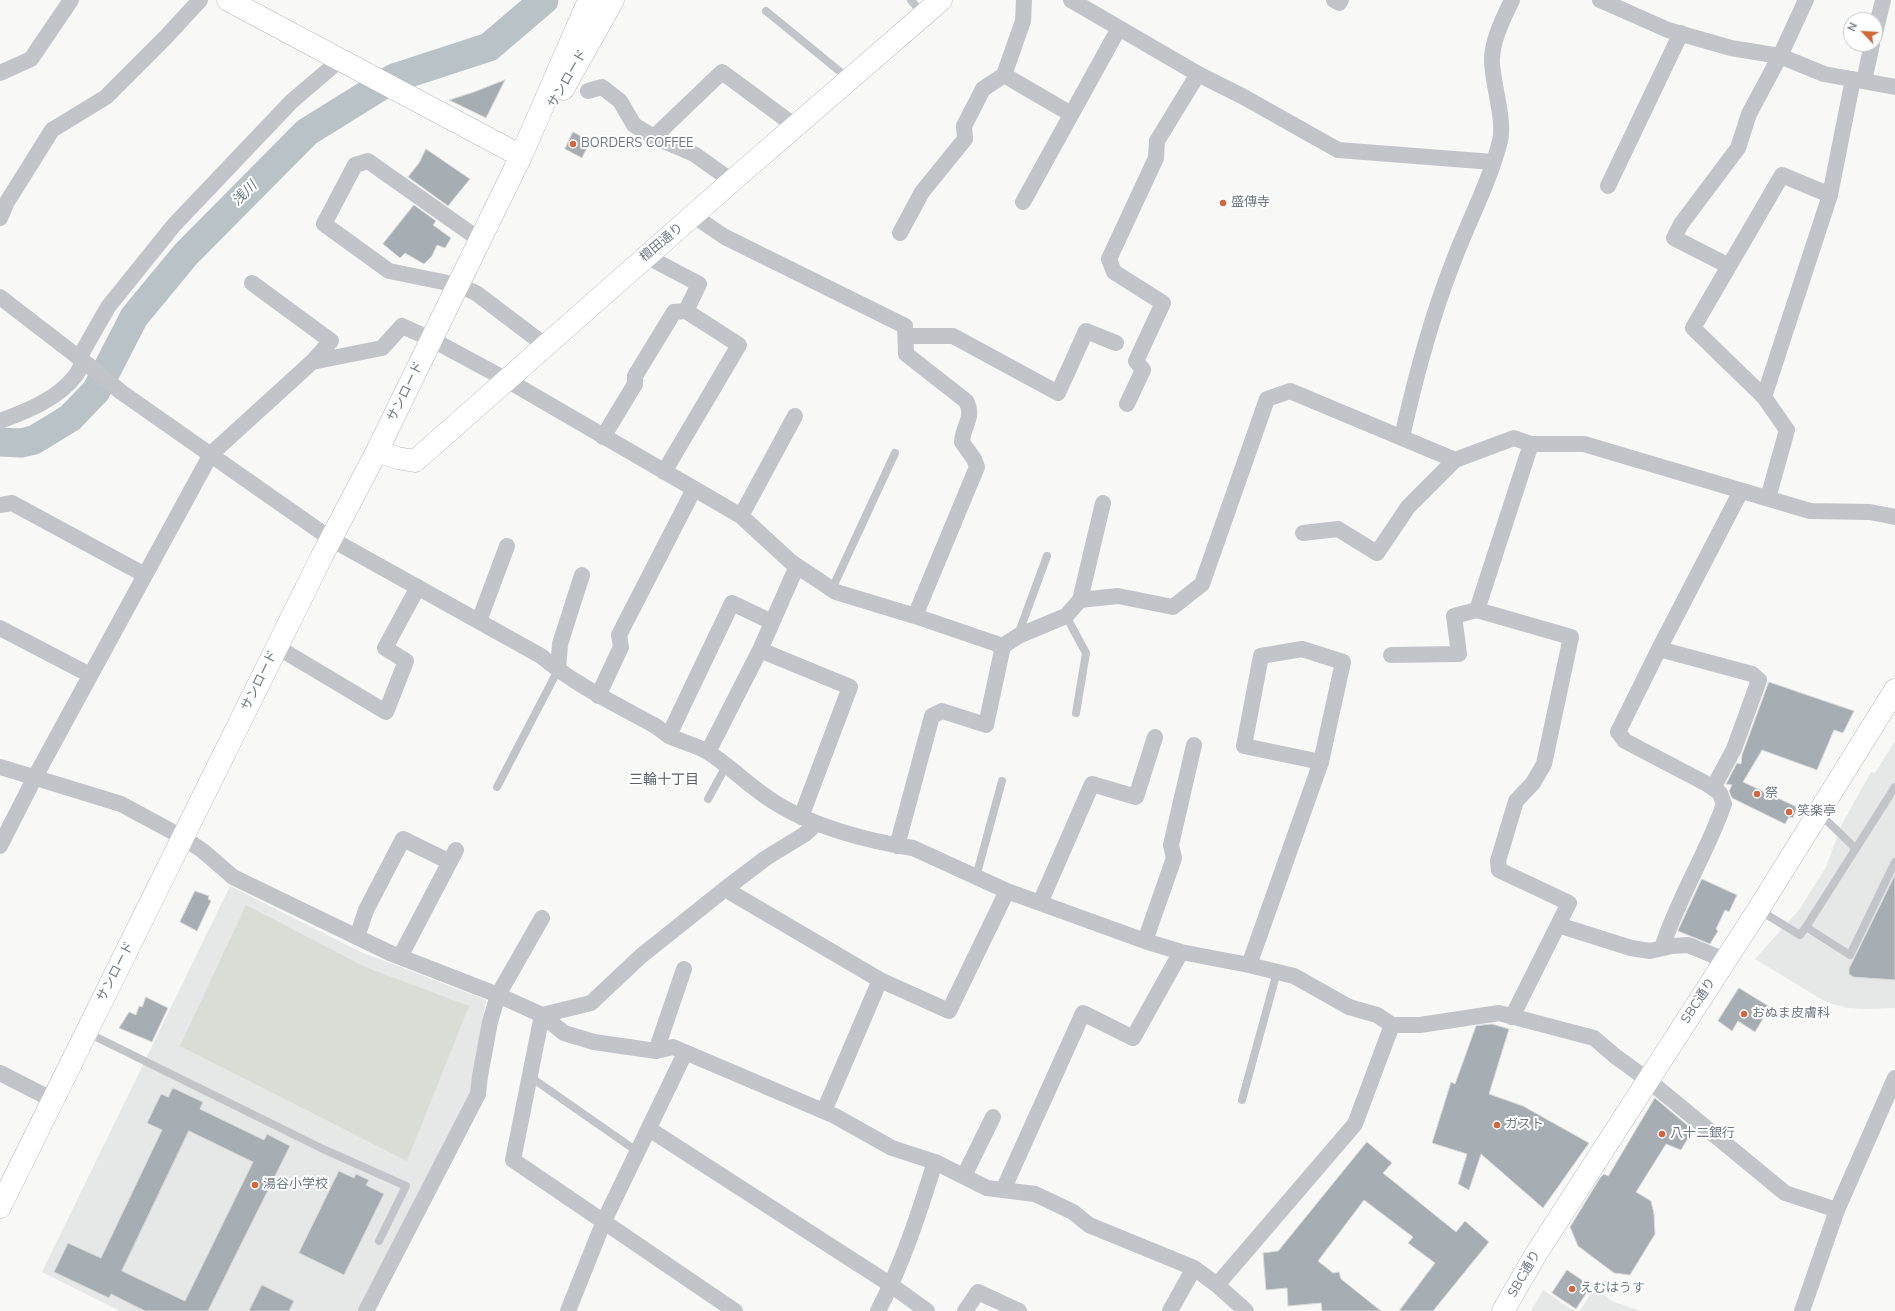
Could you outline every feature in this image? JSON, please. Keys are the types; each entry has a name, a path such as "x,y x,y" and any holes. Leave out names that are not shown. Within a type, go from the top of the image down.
{"street":[{"path":"0,73 31,59 70,0"},
{"path":"0,218 7,202 52,130 106,97 165,38 200,0"},
{"path":"228,0 521,156"},
{"name":"サンロード","path":"521,156 558,99 613,0"},
{"name":"檀田通り","path":"377,451 397,458 415,461 646,256 694,216 849,79 918,8 941,0"},
{"path":"900,233 922,192 965,139 964,126 983,89 1004,75 1024,21 1024,0"},
{"path":"1071,0 1198,74 1242,96 1338,150 1493,162"},
{"path":"1334,0 1339,3 1341,0"},
{"path":"1402,437 1417,372 1435,311 1451,266 1493,162 1500,140 1501,128 1492,62 1498,32 1512,0"},
{"path":"1600,0 1668,30 1731,48 1780,56 1824,74 1895,87"},
{"path":"1729,266 1674,238 1681,224 1738,148 1749,114 1780,56 1806,0"},
{"path":"1880,12 1883,0"},
{"name":"サンロード","path":"0,1207 184,838 277,647 377,451 458,286 521,156 587,4"},
{"path":"1023,202 1119,28"},
{"path":"1608,186 1681,33"},
{"path":"1764,396 1830,195 1858,80 1869,52"},
{"path":"0,421 35,408 58,392 77,374 108,306 174,224 292,101 345,62"},
{"path":"654,137 722,72 795,126"},
{"path":"1127,404 1143,370 1136,361 1163,303 1114,272 1109,259 1156,158 1157,141 1198,74"},
{"path":"1004,75 1071,114"},
{"path":"588,91 602,87 620,101 634,125 654,137 694,154 732,181"},
{"path":"480,240 368,161 355,165 324,224 389,271 458,286 476,293 546,346"},
{"path":"1768,498 1787,430 1764,396 1694,328 1782,175 1830,195"},
{"path":"694,216 725,237 905,326 907,336 906,354 966,401 971,409 970,415 962,432 962,442 974,459 977,467 915,616"},
{"path":"646,256 699,284 686,312"},
{"path":"0,846 35,777 211,454 312,362 331,341 252,283"},
{"path":"0,297 121,392 331,539 541,656 558,670 598,696 669,735 708,752 770,800 808,820 897,846 913,848 1007,891 1145,941 1181,952 1249,965 1294,976 1350,1007 1377,1014 1392,1025 1420,1025 1499,1013 1594,1038 1615,1056 1648,1080 1785,1193 1837,1210"},
{"path":"604,437 635,384 635,376 674,312 686,312 738,345 664,472"},
{"path":"312,362 382,348 402,326 507,380 741,516 797,566 836,592 915,616 1003,646"},
{"path":"907,336 953,336 1058,393 1086,331 1116,343"},
{"path":"1080,600 1118,596 1173,607 1202,584 1267,399 1290,391 1454,460"},
{"path":"741,516 795,416"},
{"path":"1303,533 1338,529 1377,553 1408,507 1454,460 1514,438 1530,444 1584,444 1810,511 1870,512 1895,517"},
{"path":"1477,610 1530,444"},
{"path":"598,696 621,647 618,635 694,489"},
{"path":"1662,948 1684,892 1715,830 1724,804 1720,793 1714,788 1673,764 1625,741 1618,732 1741,490"},
{"path":"0,505 12,503 145,575"},
{"path":"897,846 932,716 942,711 986,725 1003,646 1018,636 1066,616 1080,600 1103,503"},
{"path":"479,621 507,546"},
{"path":"708,752 760,650 797,566"},
{"path":"558,670 560,644 582,575"},
{"path":"277,647 386,712 406,661 385,648 418,587"},
{"path":"669,735 732,603 772,622"},
{"path":"1391,655 1459,654 1454,616 1477,610 1571,637 1544,764 1533,783 1516,801 1498,860 1499,870 1569,903 1512,1016"},
{"path":"0,628 90,675"},
{"path":"1249,965 1321,762 1343,662 1302,649 1261,656 1244,746 1321,762"},
{"path":"1659,649 1752,674 1759,680 1734,749 1714,788"},
{"path":"542,1015 591,1003 641,956 725,889 766,858 805,834 808,820 850,687 760,650"},
{"name":"SBC通り","path":"1503,1311 1536,1254 1758,910 1895,690"},
{"path":"1040,903 1092,784 1136,797 1155,737"},
{"path":"1145,941 1174,858 1171,845 1194,745"},
{"path":"0,767 121,804 184,838 203,851 233,877 400,957 498,995 542,1015 564,1033 594,1042 656,1051 674,1047 824,1111 892,1148 935,1162 987,1188 1035,1194 1073,1212 1089,1225 1194,1268 1217,1285 1246,1311"},
{"path":"356,937 366,910 403,839 453,856 400,957"},
{"path":"725,889 880,980 949,1011 1007,891"},
{"path":"366,1311 478,1094 490,1022 498,995 542,918"},
{"path":"1558,925 1631,948 1650,951 1688,945 1725,960"},
{"path":"1003,1190 1083,1013 1133,1038 1181,952"},
{"path":"656,1051 684,969"},
{"path":"824,1111 880,980"},
{"path":"542,1015 513,1160 734,1311"},
{"path":"1217,1285 1355,1124 1392,1025"},
{"path":"568,1311 604,1221 686,1053"},
{"path":"0,1073 53,1100"},
{"path":"1802,1311 1837,1210 1895,1078"},
{"path":"964,1176 993,1117"},
{"path":"649,1129 892,1285 928,1311"},
{"path":"878,1311 892,1285 914,1232 935,1162"},
{"path":"1170,1311 1194,1268"},
{"path":"965,1311 978,1292 1019,1311"}],"lane":[{"path":"766,11 849,79"},
{"path":"832,589 895,453"},
{"path":"1018,636 1047,556"},
{"path":"1066,616 1086,653 1076,713"},
{"path":"497,786 558,670"},
{"path":"708,799 726,766"},
{"path":"976,876 1002,781"},
{"path":"1758,910 1800,935 1895,787"},
{"path":"1818,812 1855,848"},
{"path":"1806,927 1850,955 1895,862"},
{"path":"1242,1100 1277,972"},
{"path":"86,1032 323,1149 406,1186 379,1241"},
{"path":"529,1076 638,1152"}],"shaded area":[{"path":"1895,741 1895,1008 1847,1008 1826,1002 1755,959 1799,910 1826,867 1842,824 1871,772 1875,773"},
{"name":"湯谷小学校","path":"230,886 361,952 486,1000 470,1098 361,1311 120,1311 42,1272"},
{"path":"246,905 365,967 469,1006 407,1161 180,1046"},
{"path":"1594,1288 1614,1302 1641,1311 1580,1311"},
{"path":"1543,1290 1574,1311 1531,1311"}],"building":[{"path":"505,80 486,118 449,100 474,92"},
{"path":"573,132 590,141 582,158 565,149"},
{"path":"426,149 470,179 448,206 408,177 419,163"},
{"path":"414,205 436,221 433,225 451,238 445,248 437,245 432,256 424,264 405,253 400,258 383,244"},
{"path":"1769,682 1854,711 1843,733 1834,730 1817,770 1762,750 1743,782 1797,807 1793,818 1789,817 1785,824 1732,798 1729,791 1732,785 1726,784 1737,763 1741,764 1742,755"},
{"path":"1895,875 1895,980 1853,977 1849,974 1849,969"},
{"path":"1702,879 1737,895 1729,912 1725,910 1716,929 1718,931 1710,944 1678,931"},
{"path":"195,891 209,896 208,899 211,901 197,931 180,922"},
{"name":"おぬま皮膚科","path":"1739,988 1770,1007 1755,1032 1738,1021 1732,1031 1718,1021"},
{"path":"146,997 168,1008 152,1042 119,1028 129,1012 136,1015 139,1006 142,1007"},
{"name":"ガスト","path":"1492,1024 1509,1029 1489,1094 1523,1106 1589,1143 1543,1208 1481,1154 1469,1190 1458,1184 1467,1154 1432,1143 1451,1082 1455,1084 1476,1026"},
{"path":"173,1088 203,1102 200,1109 264,1140 267,1134 290,1146 208,1311 145,1311 111,1294 109,1298 54,1272 68,1243 101,1258 162,1130 147,1123 161,1094 168,1097","holes":["189,1131 253,1162 185,1301 122,1271"]},
{"path":"1655,1098 1693,1130 1681,1150 1666,1144 1636,1192 1651,1201 1654,1214 1655,1234 1630,1275 1614,1273 1578,1246 1570,1227 1600,1178 1604,1174 1608,1176"},
{"path":"1367,1142 1392,1163 1383,1173 1456,1232 1465,1221 1489,1242 1433,1311 1399,1311 1435,1263 1408,1243 1413,1237 1364,1200 1318,1261 1333,1273 1339,1272 1341,1279 1381,1311 1322,1311 1321,1303 1288,1306 1287,1288 1266,1290 1263,1253 1278,1251"},
{"path":"339,1171 354,1178 356,1174 369,1180 366,1185 384,1194 344,1275 299,1253"},
{"name":"えむはうす","path":"1567,1270 1591,1286 1576,1309 1552,1293"},
{"path":"262,1285 294,1301 289,1311 249,1311"}],"waterway":[{"name":"浅川","path":"0,442 21,443 34,440 70,418 96,391 134,317 186,254 307,132 394,78 489,47 544,0"}],"place":[{"name":"BORDERS COFFEE","path":"573,144"},
{"name":"盛傳寺","path":"1223,203"},
{"name":"祭","path":"1757,794"},
{"name":"笑楽亭","path":"1789,812"},
{"name":"おぬま皮膚科","path":"1744,1014"},
{"name":"ガスト","path":"1497,1125"},
{"name":"八十二銀行","path":"1662,1134"},
{"name":"湯谷小学校","path":"255,1185"},
{"name":"えむはうす","path":"1572,1289"}],"district":[{"name":"三輪十丁目","path":"664,781"}]}
